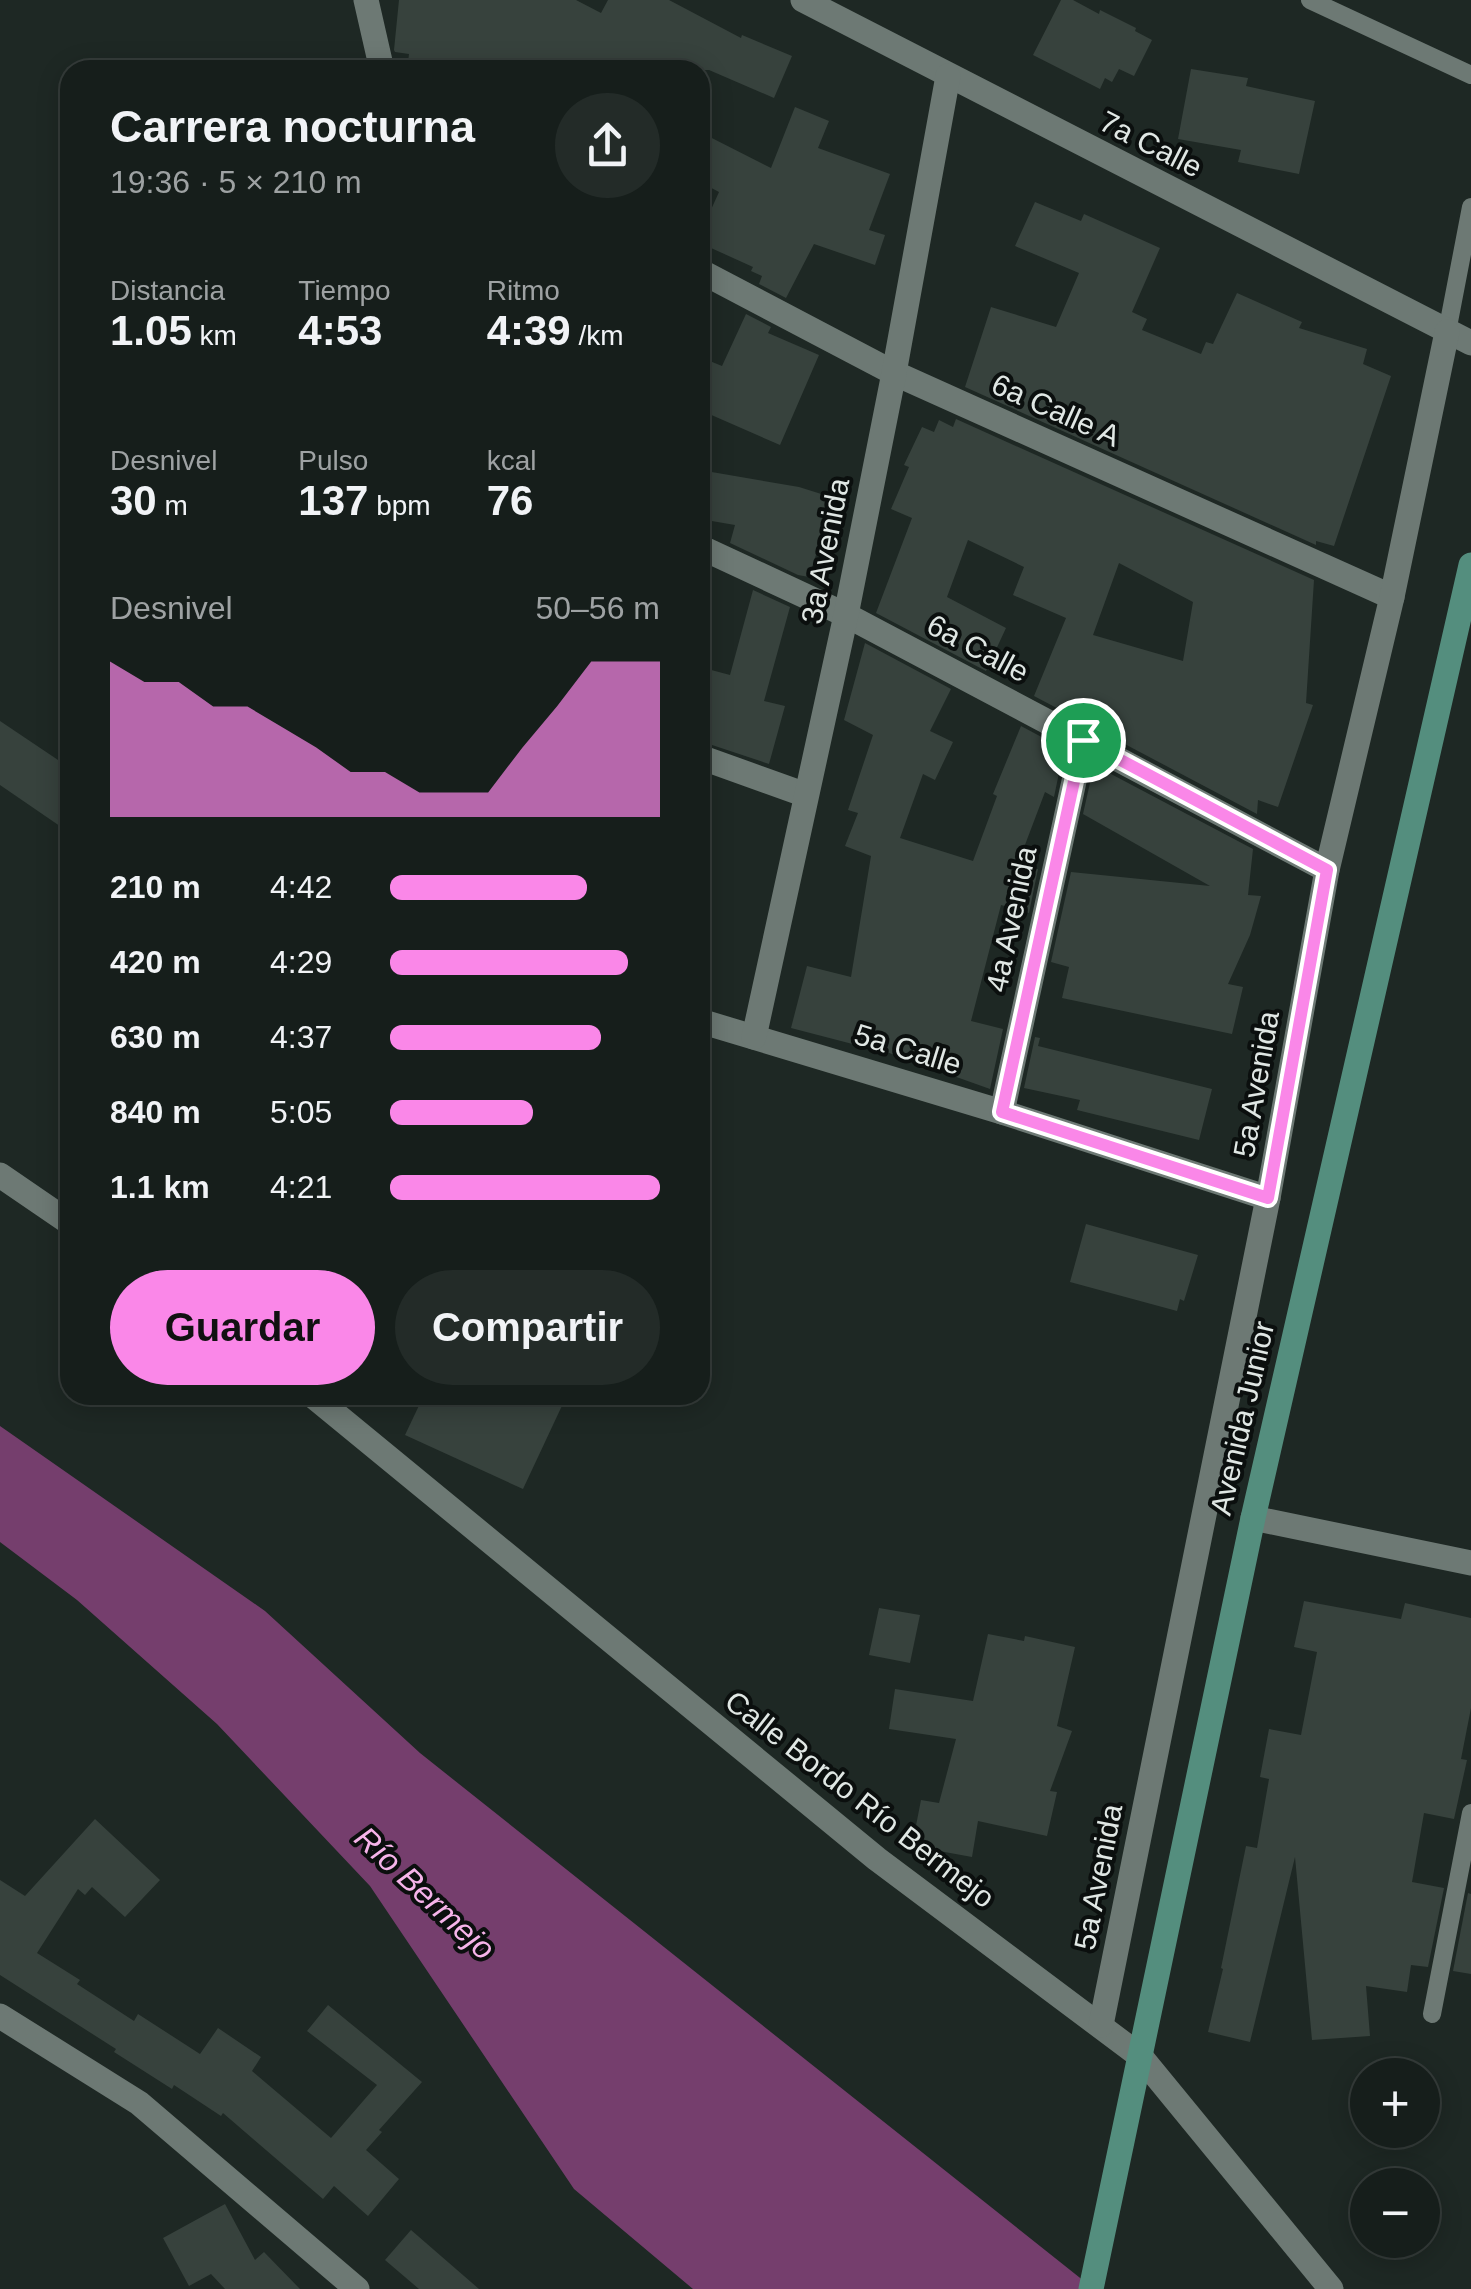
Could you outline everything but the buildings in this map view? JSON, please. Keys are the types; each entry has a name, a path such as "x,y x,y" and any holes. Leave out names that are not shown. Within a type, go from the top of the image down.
{"main road":[{"name":"Avenida Junior","path":"1091,2289 1253,1518 1471,565"}],"street":[{"path":"366,0 380,60"},
{"name":"7a Calle","path":"803,0 1459,337"},
{"name":"3a Avenida","path":"754,1037 846,615 948,76"},
{"name":"6a Calle A","path":"710,276 894,373 1392,597"},
{"name":"5a Avenida","path":"1101,2025 1268,1198 1327,870 1459,337"},
{"name":"6a Calle","path":"710,553 846,615 1327,870"},
{"name":"4a Avenida","path":"1002,1112 1083,740"},
{"path":"710,761 806,796"},
{"name":"5a Calle","path":"710,1024 1268,1198"},
{"path":"0,1176 60,1216"},
{"name":"Calle Bordo Río Bermejo","path":"324,1405 877,1859 1140,2056 1330,2289"},
{"path":"1253,1518 1471,1563"},
{"path":"0,2016 139,2104 358,2289"}],"lane":[{"path":"1310,0 1471,75"},
{"path":"1459,337 1471,207"},
{"path":"1432,2014 1471,1813"}],"water":[{"name":"Río Bermejo","path":"0,1426 265,1611 420,1753 1094,2289 693,2289 574,2189 370,1886 217,1724 77,1600 0,1542"}],"route":[{"path":"1083,740 1327,870 1268,1198 1002,1112 1083,740"}]}
